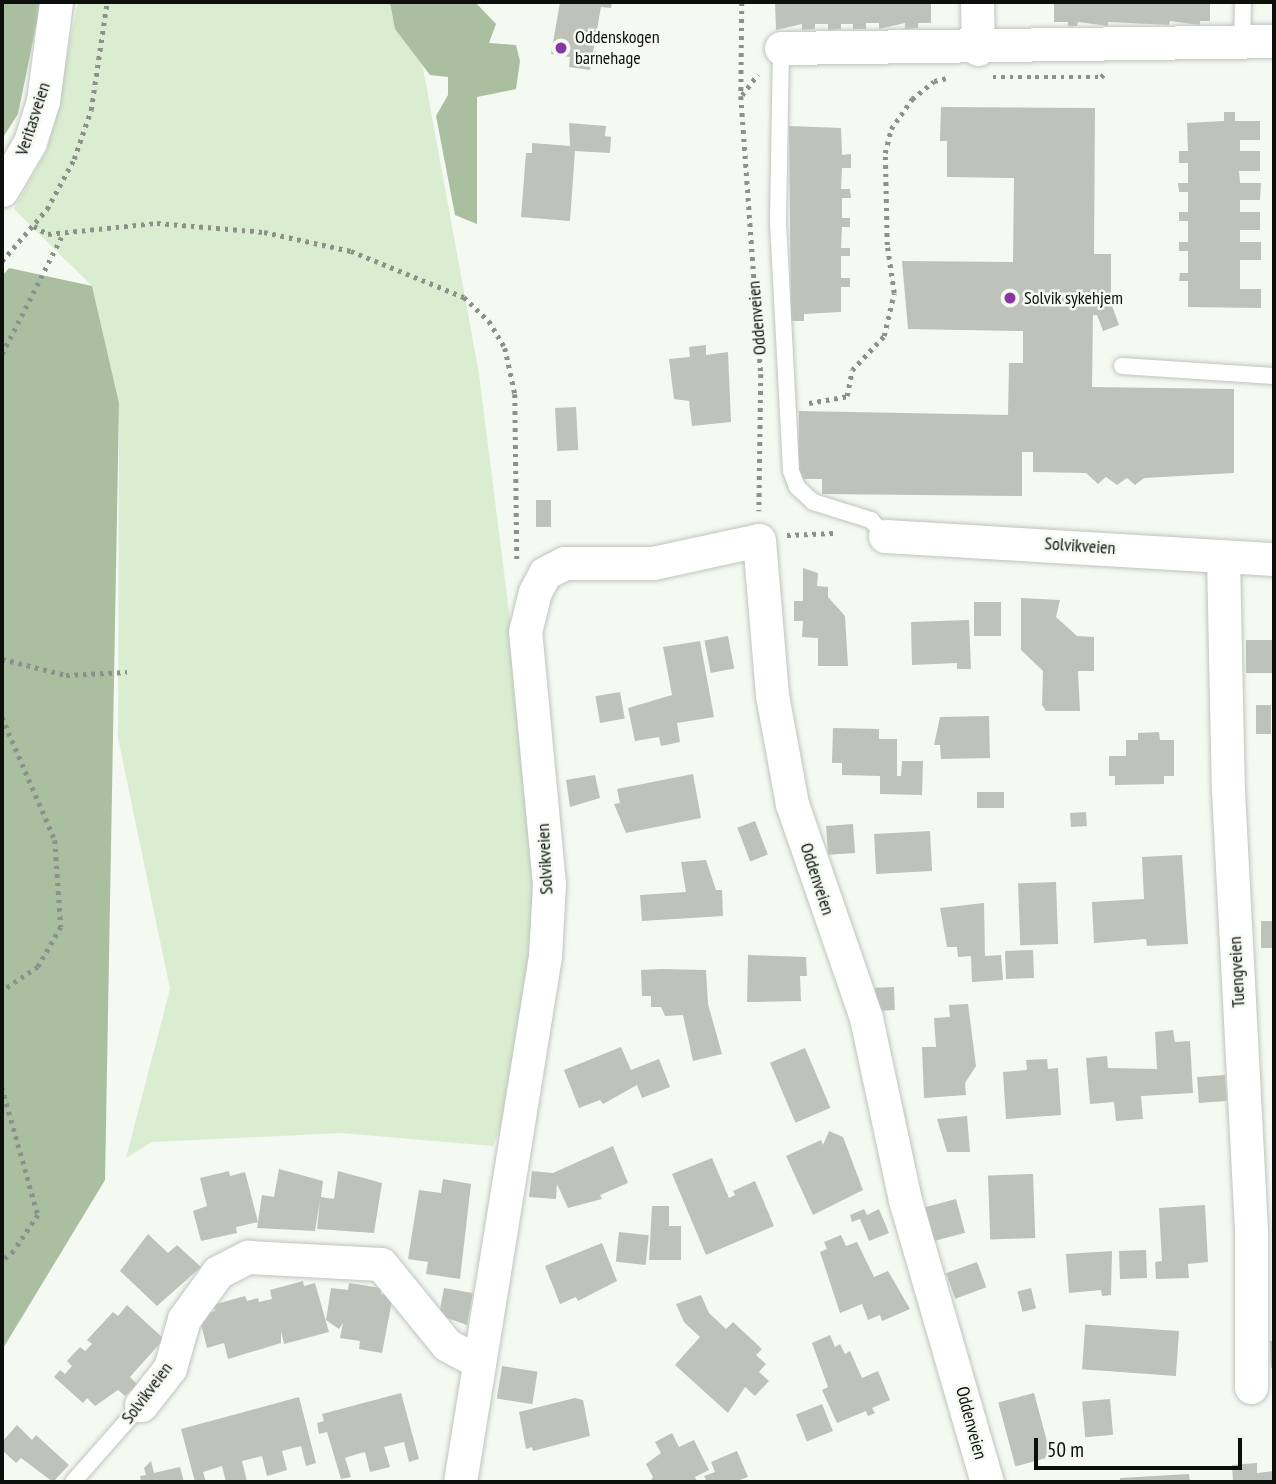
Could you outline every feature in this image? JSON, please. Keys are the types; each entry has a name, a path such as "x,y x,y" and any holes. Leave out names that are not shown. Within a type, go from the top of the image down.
{"street":[{"name":"Veritasveien","path":"2,190 30,142 43,101 56,2"},
{"path":"977,2 979,62"},
{"path":"782,48 979,62 1131,45 1258,42"},
{"name":"Solvikveien","path":"885,536 1274,559"},
{"name":"Solvikveien","path":"460,1482 545,956 549,884 525,632 535,592 545,573 565,563 677,560 759,540"},
{"name":"Oddenveien","path":"759,540 769,669 792,804 866,1017 905,1200 987,1482"},
{"name":"Tuengveien","path":"1223,557 1228,791 1251,1232 1251,1387"},
{"name":"Solvikveien","path":"141,1405 170,1368 184,1319 218,1272 248,1257 381,1264 447,1345 479,1362"}],"lane":[{"path":"1243,2 1258,42"},
{"path":"782,48 778,222 791,406 791,471 797,487 813,502 871,520 885,536"},
{"path":"1122,366 1274,376"},
{"name":"Solvikveien","path":"73,1482 141,1405"}],"path":[{"path":"2,261 34,226 74,159 91,110 107,2"},
{"name":"Oddenveien","path":"742,2 741,96 761,374 759,540"},
{"path":"979,62 1005,79 1101,77 1131,45"},
{"path":"791,406 847,396 852,370 884,336 894,293 887,245 885,153 891,129 912,99 934,81 957,75"},
{"path":"34,226 48,234 156,223 264,232 351,251 464,297 489,321 505,348 516,394 516,548"},
{"path":"2,354 63,234"},
{"path":"759,540 806,531 885,536"},
{"path":"2,659 66,675 127,672"},
{"path":"2,717 55,840 61,927 38,967 2,991"},
{"path":"2,1087 38,1215 14,1251 2,1261"}],"green space":[{"path":"2,2 41,2 18,114 2,139"},
{"path":"78,2 411,2 479,374 528,762 535,962 507,1112 493,1146 341,1133 152,1142 126,1158 170,989 118,738 119,403 92,286 14,209 47,150"},
{"path":"390,2 475,2 496,24 489,43 516,45 520,61 516,89 477,97 477,224 455,215 436,116 448,95 448,77 430,75 395,29"},
{"path":"9,268 92,286 119,403 105,1180 2,1350 2,276"}],"building":[{"path":"560,2 612,2 611,8 601,7 590,70 569,67 570,57 551,54"},
{"path":"775,2 931,2 931,23 918,23 918,28 905,29 905,23 879,29 879,23 866,23 866,29 853,29 853,24 841,24 841,29 828,30 828,24 815,24 815,29 802,30 802,24 776,30"},
{"path":"1054,2 1210,2 1210,21 1200,21 1200,25 1170,21 1169,25 1108,22 1108,26 1078,22 1077,26 1068,26 1068,22 1054,22"},
{"name":"Solvik sykehjem","path":"941,107 1095,108 1094,254 1111,254 1111,303 1119,325 1103,331 1097,315 1093,315 1092,387 1234,389 1234,473 1144,478 1135,485 1127,478 1117,485 1106,477 1098,484 1086,473 1033,472 1033,452 1022,452 1022,496 822,494 822,479 798,479 799,411 1008,415 1009,363 1023,363 1023,331 908,329 902,261 1013,262 1014,178 947,177 947,141 940,141"},
{"path":"1224,112 1235,112 1235,121 1260,121 1260,140 1240,140 1240,151 1260,151 1260,171 1239,171 1240,183 1261,183 1260,200 1240,200 1240,212 1260,212 1260,230 1240,230 1240,242 1261,242 1261,260 1240,260 1240,289 1261,289 1261,308 1188,307 1188,281 1179,281 1180,273 1188,273 1188,251 1179,251 1179,242 1188,242 1188,221 1179,221 1179,212 1188,212 1188,192 1179,192 1178,183 1188,183 1188,163 1179,163 1179,151 1188,151 1187,123 1224,121"},
{"path":"569,123 606,126 605,136 611,137 610,153 575,151 570,221 521,217 526,153 532,153 532,143 570,146"},
{"path":"789,126 841,128 842,155 851,154 851,168 842,168 841,189 850,189 851,198 842,198 842,218 850,218 850,227 842,227 841,248 850,248 850,256 841,256 841,278 850,278 850,287 841,287 841,312 804,314 804,321 791,321"},
{"path":"706,345 706,355 728,352 731,422 692,426 689,401 674,399 669,359 690,357 689,347"},
{"path":"576,407 578,450 557,451 555,408"},
{"path":"536,500 551,500 551,527 536,527"},
{"path":"803,568 818,573 817,586 828,587 828,597 845,616 848,666 818,666 818,638 802,637 803,621 794,621 794,601 803,601"},
{"path":"1021,598 1060,600 1056,617 1077,636 1094,637 1094,671 1078,671 1080,711 1046,711 1042,705 1043,671 1021,650"},
{"path":"974,602 1001,602 1001,636 974,636"},
{"path":"969,620 971,669 957,669 957,663 912,665 911,622"},
{"path":"728,636 734,668 711,673 704,641"},
{"path":"1246,640 1274,640 1274,673 1246,673"},
{"path":"700,641 714,717 677,723 680,742 661,746 659,737 635,741 628,708 672,695 663,647"},
{"path":"620,692 625,719 600,723 595,696"},
{"path":"1256,705 1271,705 1271,734 1256,734"},
{"path":"989,716 990,758 941,759 940,745 934,745 940,717"},
{"path":"833,728 879,729 879,739 897,739 897,776 901,776 902,761 923,761 922,795 880,794 880,776 842,775 842,763 832,763"},
{"path":"1159,732 1160,740 1174,740 1174,776 1164,776 1164,784 1115,785 1115,776 1109,776 1109,756 1126,756 1126,740 1138,740 1138,733"},
{"path":"693,774 701,818 626,833 614,804 620,803 617,789"},
{"path":"595,775 600,798 570,807 566,780"},
{"path":"977,792 1004,792 1004,808 977,808"},
{"path":"1086,812 1087,826 1071,827 1070,813"},
{"path":"755,821 768,855 750,861 737,828"},
{"path":"853,824 855,853 828,855 826,826"},
{"path":"930,831 932,871 876,874 874,834"},
{"path":"1182,855 1188,944 1147,946 1146,939 1094,943 1092,902 1144,899 1142,857"},
{"path":"706,860 716,890 722,890 723,916 642,921 640,895 686,892 681,862"},
{"path":"1056,882 1058,944 1020,945 1018,883"},
{"path":"984,903 985,956 1001,955 1003,980 972,982 971,956 958,957 957,947 947,947 940,908"},
{"path":"1261,921 1274,921 1274,948 1261,948"},
{"path":"1033,950 1034,978 1006,979 1005,951"},
{"path":"748,955 806,957 807,976 800,976 801,1001 747,1002"},
{"path":"641,970 706,970 708,1004 722,1054 693,1061 683,1015 665,1016 661,1007 651,1007 651,996 642,996"},
{"path":"894,987 895,1010 876,1011 875,988"},
{"path":"968,1004 976,1066 965,1083 966,1095 924,1098 922,1047 936,1047 934,1018 950,1017 949,1005"},
{"path":"1173,1030 1175,1042 1190,1041 1193,1093 1141,1096 1143,1119 1116,1121 1114,1102 1090,1104 1086,1058 1107,1056 1108,1068 1157,1069 1155,1032"},
{"path":"621,1047 631,1070 659,1059 670,1087 642,1098 637,1085 603,1104 600,1100 579,1108 564,1070"},
{"path":"805,1048 830,1108 795,1123 770,1063"},
{"path":"1047,1059 1048,1069 1058,1068 1061,1115 1006,1119 1003,1072 1027,1070 1026,1060"},
{"path":"1225,1075 1227,1101 1199,1103 1197,1077"},
{"path":"967,1116 970,1152 947,1152 937,1119"},
{"path":"829,1131 843,1137 863,1190 813,1215 786,1156 821,1140 823,1145"},
{"path":"613,1146 628,1183 600,1195 602,1199 568,1208 557,1184 556,1199 529,1197 532,1171 553,1173"},
{"path":"712,1158 729,1198 735,1195 733,1191 755,1181 774,1226 706,1255 672,1174"},
{"path":"279,1169 323,1181 321,1197 334,1199 338,1171 382,1183 374,1233 317,1229 320,1200 315,1231 257,1228 262,1195 274,1197"},
{"path":"229,1171 230,1176 245,1172 258,1222 236,1227 237,1233 201,1241 193,1211 207,1206 200,1178"},
{"path":"1033,1174 1035,1238 990,1240 988,1176"},
{"path":"443,1179 471,1184 460,1279 426,1274 428,1262 408,1259 419,1190 441,1193"},
{"path":"956,1199 965,1233 934,1241 925,1207"},
{"path":"1205,1205 1208,1262 1188,1264 1189,1278 1156,1279 1155,1262 1162,1261 1159,1208"},
{"path":"652,1206 669,1206 669,1226 681,1226 681,1260 649,1260"},
{"path":"864,1209 867,1215 879,1209 889,1233 869,1241 860,1219 852,1222 850,1215"},
{"path":"619,1232 649,1235 646,1265 616,1262"},
{"path":"148,1234 168,1253 177,1245 201,1267 157,1306 120,1271"},
{"path":"841,1235 846,1246 857,1242 874,1277 888,1271 910,1309 882,1321 880,1315 868,1320 862,1304 840,1313 820,1252 827,1249 824,1242"},
{"path":"602,1243 617,1281 578,1301 576,1297 560,1304 545,1266"},
{"path":"1146,1250 1147,1278 1120,1279 1119,1251"},
{"path":"1112,1251 1111,1295 1102,1296 1101,1290 1069,1293 1066,1254"},
{"path":"977,1262 986,1287 955,1299 946,1273"},
{"path":"303,1281 304,1286 315,1283 329,1332 284,1344 281,1331 281,1343 228,1359 224,1343 207,1348 199,1316 215,1311 213,1305 245,1296 247,1301 258,1298 259,1302 272,1299 270,1290"},
{"path":"349,1283 381,1288 381,1294 393,1296 382,1353 359,1349 360,1341 340,1338 343,1323 339,1329 326,1320 331,1288 348,1290"},
{"path":"444,1288 473,1293 467,1325 439,1315"},
{"path":"1031,1288 1036,1308 1022,1312 1017,1291"},
{"path":"701,1295 709,1313 726,1329 733,1322 762,1349 756,1355 766,1364 759,1372 769,1381 755,1396 745,1387 728,1413 675,1365 700,1337 684,1322 676,1304"},
{"path":"127,1305 164,1339 130,1377 137,1384 125,1396 118,1390 95,1406 87,1398 83,1403 54,1377 60,1370 65,1374 72,1366 67,1361 80,1347 85,1351 92,1344 87,1340 113,1312 118,1316"},
{"path":"1085,1324 1179,1331 1176,1376 1082,1369"},
{"path":"830,1335 835,1347 840,1344 845,1354 850,1351 862,1378 878,1371 890,1400 872,1408 875,1413 868,1416 866,1411 837,1423 822,1390 828,1387 812,1343"},
{"path":"1270,1341 1274,1341 1274,1367 1271,1368"},
{"path":"502,1366 538,1372 532,1404 497,1399"},
{"path":"401,1393 419,1459 409,1462 404,1442 384,1447 390,1467 370,1472 365,1452 345,1458 351,1477 341,1479 327,1432 319,1434 317,1423 324,1421 322,1414"},
{"path":"1034,1393 1051,1457 1015,1466 998,1403"},
{"path":"299,1397 316,1463 306,1466 301,1446 282,1451 287,1470 267,1476 262,1456 242,1461 247,1481 226,1482 222,1466 203,1472 206,1482 195,1482 181,1429"},
{"path":"575,1398 583,1400 590,1436 533,1451 532,1447 526,1449 519,1412"},
{"path":"1110,1399 1113,1435 1085,1437 1082,1401"},
{"path":"822,1404 833,1431 807,1441 796,1414"},
{"path":"17,1425 32,1440 36,1435 69,1465 53,1482 21,1458 16,1463 2,1450 2,1442"},
{"path":"672,1433 679,1447 694,1440 709,1470 695,1477 697,1481 650,1482 653,1477 646,1464 661,1453 655,1442"},
{"path":"737,1451 748,1477 734,1482 707,1482 704,1476 715,1472 711,1462"},
{"path":"151,1461 154,1473 180,1467 184,1482 141,1482 140,1476 146,1475 144,1468"},
{"path":"1257,1463 1257,1473 1274,1471 1274,1482 1233,1482 1232,1465"},
{"path":"1189,1474 1190,1482 1120,1482 1120,1478"}],"place":[{"name":"Oddenskogen barnehage","path":"561,48"},
{"name":"Solvik sykehjem","path":"1010,298"}]}
